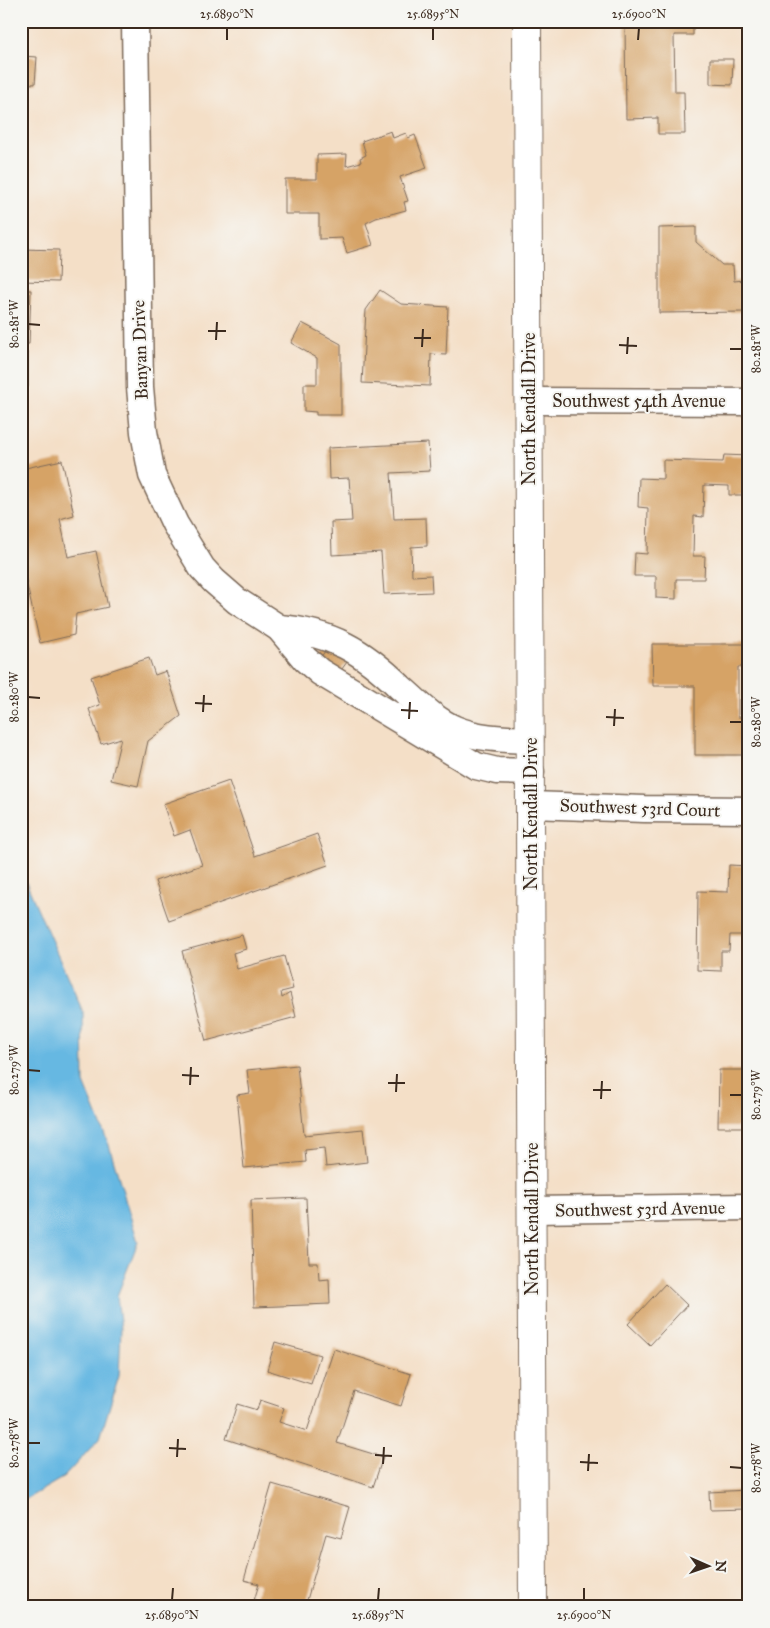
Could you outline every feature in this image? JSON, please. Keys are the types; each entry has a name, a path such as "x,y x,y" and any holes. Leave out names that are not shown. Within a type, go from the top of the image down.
{"street":[{"name":"Banyan Drive","path":"135,21 140,370 144,432 152,475 175,524 202,568 226,593 279,628 305,659 320,672 469,763 483,769 531,772"},
{"name":"North Kendall Drive","path":"526,21 531,772 532,1607"},
{"name":"Southwest 54th Avenue","path":"529,401 749,402"},
{"name":"Banyan Drive","path":"279,628 306,630 338,641 385,672 422,706 454,729 484,737 530,740"},
{"name":"Southwest 53rd Court","path":"531,805 663,810 749,810"},
{"name":"Southwest 53rd Avenue","path":"532,1210 749,1207"}],"water":[{"path":"21,871 83,1012 84,1083 109,1145 138,1242 117,1296 121,1329 119,1376 100,1438 64,1477 21,1502"}],"building":[{"path":"625,21 693,21 693,35 674,35 675,92 684,92 685,134 658,134 658,118 626,119"},
{"path":"21,56 37,57 35,84 21,83"},
{"path":"710,59 733,59 732,85 710,84"},
{"path":"391,131 393,138 406,133 408,138 415,135 427,168 400,177 408,201 404,202 406,210 376,218 366,223 373,245 347,253 342,238 319,239 319,214 285,214 285,179 317,179 317,155 347,154 346,166 361,162 360,158 366,155 362,141"},
{"path":"696,227 696,242 722,265 733,265 734,281 744,280 745,312 659,313 659,228"},
{"path":"21,249 59,250 58,282 21,281"},
{"path":"21,290 31,290 29,344 21,344"},
{"path":"380,290 401,304 448,307 446,355 431,354 430,386 362,383 366,310"},
{"path":"302,323 341,344 341,415 316,415 316,412 304,411 304,384 317,384 317,358 291,343"},
{"path":"21,353 28,353 28,387 21,386"},
{"path":"428,443 430,471 391,473 394,519 426,518 427,546 411,547 412,576 431,575 432,592 384,594 381,552 332,555 331,522 352,521 349,478 329,479 328,448"},
{"path":"724,455 749,456 749,495 729,495 729,486 704,485 703,517 694,516 693,556 705,556 704,579 676,579 676,599 656,598 656,576 634,576 635,553 647,554 648,508 638,507 639,478 663,479 663,460 723,462"},
{"path":"62,460 74,515 60,519 68,557 96,551 108,607 76,614 74,635 40,643 21,559 21,469"},
{"path":"652,644 749,644 749,667 738,667 738,717 749,717 749,755 695,755 695,686 653,686"},
{"path":"327,648 347,662 339,673 319,660"},
{"path":"149,658 155,675 166,671 181,716 148,741 138,786 111,780 121,738 101,744 89,709 100,705 91,677"},
{"path":"229,781 255,856 317,834 328,865 169,921 155,881 202,865 190,830 174,836 163,804"},
{"path":"729,865 749,866 749,935 730,935 729,951 721,951 721,971 697,970 698,891 728,892"},
{"path":"242,935 246,949 233,953 237,969 284,956 293,989 281,992 282,998 290,993 296,1017 206,1041 182,951"},
{"path":"297,1065 304,1135 363,1129 367,1162 326,1167 324,1148 305,1150 306,1162 244,1168 237,1095 250,1093 247,1070"},
{"path":"719,1070 749,1070 749,1127 718,1127"},
{"path":"306,1198 309,1263 318,1263 319,1280 329,1279 330,1304 254,1307 251,1200"},
{"path":"665,1284 687,1305 650,1345 628,1324"},
{"path":"275,1342 320,1355 311,1384 267,1370"},
{"path":"334,1349 411,1374 401,1406 354,1391 337,1443 383,1457 373,1487 226,1439 237,1404 257,1410 260,1400 284,1408 279,1422 307,1431"},
{"path":"272,1484 350,1507 341,1538 326,1534 305,1607 252,1607 259,1584 244,1580"},
{"path":"747,1490 747,1509 710,1510 709,1492"}]}
